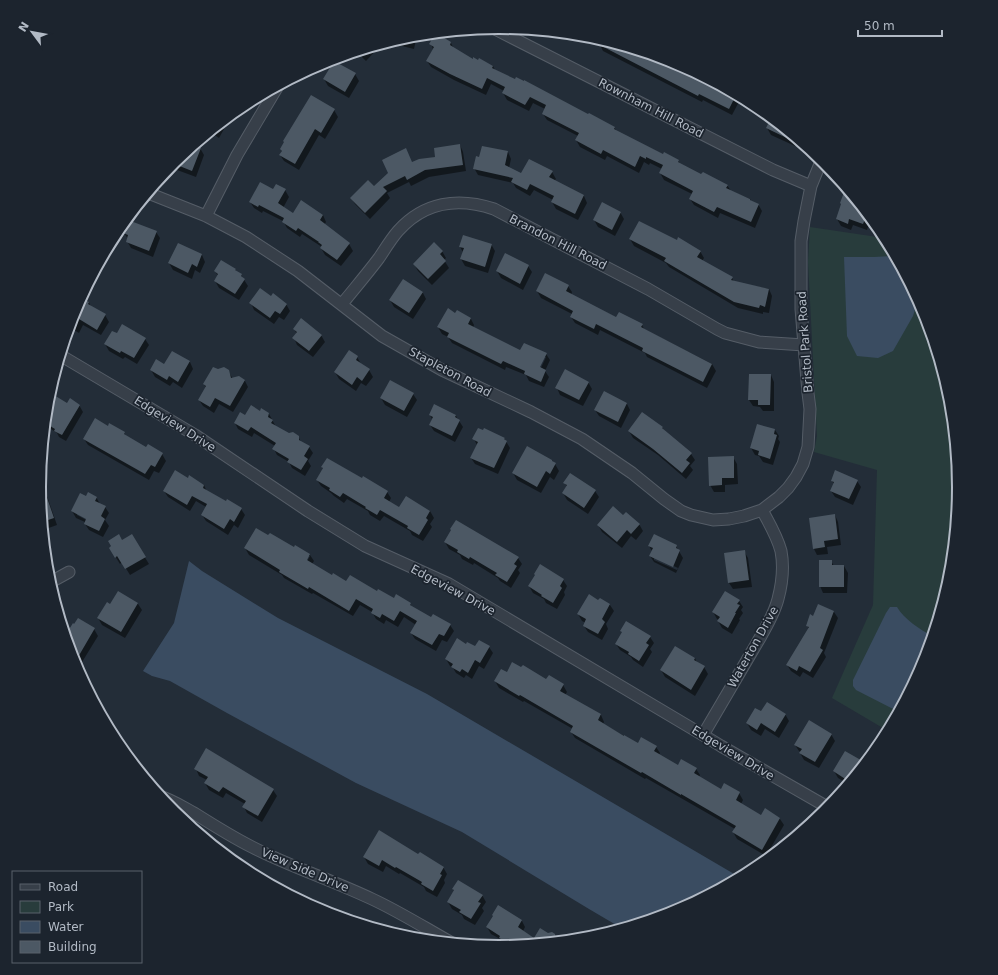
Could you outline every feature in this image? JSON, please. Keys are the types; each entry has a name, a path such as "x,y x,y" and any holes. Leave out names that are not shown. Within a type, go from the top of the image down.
{"street":[{"name":"Rownham Hill Road","path":"505,34 773,170 811,186"},
{"path":"206,216 237,154 273,95"},
{"name":"Bristol Park Road","path":"762,510 788,488 803,464 808,447 810,409 801,309 801,241 811,186 819,166"},
{"name":"Stapleton Road","path":"152,195 206,216 246,237 298,271 382,336 442,370 531,412 582,439 632,473 670,504 681,511 713,520 744,516 762,510"},
{"name":"Brandon Hill Road","path":"342,304 380,257 399,230 424,211 440,205 462,203 483,205 494,209 648,289 726,333 759,342 804,345"},
{"name":"Edgeview Drive","path":"65,358 195,435 308,511 365,546 449,584 721,746 823,805"},
{"name":"Waterton Drive","path":"703,735 751,654 772,615 778,600 782,584 781,553 775,533 762,510"},
{"path":"55,580 69,572"},
{"name":"View Side Drive","path":"172,802 251,847 285,863 373,899 442,937"}],"green space":[{"path":"810,227 877,237 906,287 918,314 937,370 949,428 952,458 952,517 944,576 937,605 918,661 906,688 883,728 832,698 873,605 877,470 814,452 817,436 808,262"}],"water":[{"path":"889,256 906,287 915,308 913,316 893,351 878,358 857,356 847,336 844,257"},
{"path":"189,561 202,571 278,618 427,694 735,875 700,894 673,906 617,926 462,832 356,783 170,681 152,676 143,671 174,623"},
{"path":"890,607 897,607 913,624 928,633 918,661 894,710 856,690 853,686 853,680"}],"building":[{"path":"444,38 451,42 450,45 473,59 473,57 478,60 479,58 493,66 492,68 515,79 516,77 524,80 615,127 614,129 663,154 664,152 679,160 678,162 701,174 703,172 728,185 726,188 759,204 751,222 717,207 714,212 689,199 693,191 659,173 663,165 646,157 646,159 640,156 635,167 603,150 601,154 575,140 579,133 542,114 546,105 530,97 525,105 502,93 505,87 487,78 482,89 426,61 434,47 429,44 432,39"},
{"path":"602,46 645,58 673,69 700,81 734,100 729,109 699,94 698,96"},
{"path":"339,64 356,73 345,92 323,79 330,67"},
{"path":"311,95 335,109 321,133 315,129 295,164 279,155 282,151 280,149 284,142 283,141"},
{"path":"768,123 788,138 766,128"},
{"path":"460,144 463,165 425,170 407,180 405,176 383,187 387,191 365,213 350,198 368,180 374,186 388,173 382,160 406,148 412,162 419,159 435,157 434,148"},
{"path":"482,146 508,151 505,165 521,173 529,159 553,171 549,177 584,195 575,214 551,202 554,196 530,184 527,190 511,182 513,178 473,169 476,156 479,157"},
{"path":"200,147 201,148 192,171 179,166"},
{"path":"260,182 273,189 276,184 286,189 278,203 293,213 301,200 323,215 320,220 350,243 337,260 320,248 322,245 319,242 298,228 296,231 282,222 284,218 259,205 258,207 249,202"},
{"path":"844,193 865,220 863,224 849,219 848,224 836,219 841,204 840,203"},
{"path":"602,202 621,212 612,230 593,220"},
{"path":"132,221 157,231 149,251 126,242 128,235 124,233"},
{"path":"639,221 677,240 678,237 701,251 697,257 733,277 731,280 769,289 765,307 760,305 759,308 734,302 664,261 666,258 629,239"},
{"path":"463,235 492,244 485,267 460,259 464,248 459,247"},
{"path":"434,242 443,251 440,254 446,261 428,279 413,264"},
{"path":"178,243 202,254 197,267 192,264 188,273 168,263"},
{"path":"505,253 529,265 520,284 496,271"},
{"path":"221,260 236,269 235,270 242,274 241,276 245,279 235,294 214,281 218,274 214,271"},
{"path":"545,273 569,285 566,291 616,317 619,312 643,324 641,327 712,364 703,382 642,351 643,348 596,324 594,329 570,317 573,311 536,291"},
{"path":"403,279 423,292 409,313 389,300"},
{"path":"260,288 271,296 273,293 287,304 280,314 275,311 270,318 249,303"},
{"path":"86,300 89,302 88,304 106,314 97,330 79,319 77,323"},
{"path":"448,308 455,313 457,310 471,318 468,324 520,350 524,343 547,353 540,367 546,370 541,382 524,374 525,371 503,361 501,364 447,337 449,333 437,327"},
{"path":"301,318 322,335 309,351 292,338 297,332 293,329"},
{"path":"122,324 146,338 134,358 121,351 120,353 104,344 112,331 117,333"},
{"path":"349,350 358,356 356,360 370,369 362,381 357,377 352,385 334,372"},
{"path":"172,351 190,361 178,382 169,376 167,380 150,370 156,359 164,364"},
{"path":"213,367 218,369 224,367 229,370 231,378 239,376 245,380 230,406 215,398 210,407 198,400 206,386 203,384"},
{"path":"565,369 589,382 579,400 555,388"},
{"path":"749,374 771,374 770,405 758,405 758,400 748,400"},
{"path":"390,380 414,393 404,411 380,398"},
{"path":"604,391 627,403 618,422 594,410"},
{"path":"55,396 67,403 70,398 80,405 62,435 54,431 55,429 49,426"},
{"path":"434,404 456,415 455,417 460,420 452,436 429,425 433,417 429,415"},
{"path":"251,405 260,411 261,408 269,413 268,417 273,420 271,423 289,433 293,432 299,436 299,440 310,446 304,456 308,459 301,470 287,462 289,459 272,449 276,443 251,427 248,431 234,423 240,412 245,415"},
{"path":"642,412 663,427 662,428 692,453 686,460 690,463 682,473 628,431"},
{"path":"95,418 108,426 109,423 125,432 124,434 146,447 148,444 163,453 155,467 151,465 145,474 83,439"},
{"path":"757,424 775,429 774,434 777,435 770,459 758,455 759,451 750,448"},
{"path":"478,428 483,430 484,428 505,438 504,439 507,441 494,468 470,458 478,442 472,439"},
{"path":"527,446 556,463 550,474 546,471 537,487 512,473"},
{"path":"734,456 734,478 722,478 722,485 709,486 708,457"},
{"path":"327,458 362,478 363,476 388,491 384,498 399,507 406,496 430,511 426,518 428,520 419,535 407,528 408,526 380,510 377,515 343,493 340,497 329,490 330,488 316,480 323,468 321,467"},
{"path":"175,470 188,478 189,475 204,485 203,488 242,508 234,522 230,519 224,529 201,515 207,504 192,496 187,505 163,491"},
{"path":"835,470 858,480 849,499 830,491 834,482 831,481"},
{"path":"570,473 596,490 584,508 562,493 567,485 563,483"},
{"path":"88,492 97,497 95,501 106,506 101,516 105,519 99,531 84,524 86,519 71,511 80,493 86,496"},
{"path":"46,495 54,518 46,521"},
{"path":"613,506 623,515 626,512 640,524 631,534 627,530 617,542 597,525"},
{"path":"835,514 838,539 824,541 825,547 813,549 809,518"},
{"path":"456,520 519,557 514,564 517,566 507,582 495,575 497,573 470,557 469,559 457,552 458,550 444,542"},
{"path":"256,528 268,535 270,533 294,547 295,545 310,554 307,560 332,575 333,573 346,581 350,575 377,591 378,589 394,598 396,594 411,603 410,605 431,617 433,614 451,624 444,636 439,634 432,645 410,633 417,621 400,611 394,621 382,614 380,618 371,613 373,609 356,599 349,611 309,587 308,589 279,572 280,570 244,548"},
{"path":"119,534 122,540 132,534 146,557 125,569 117,556 115,558 109,548 111,546 108,541"},
{"path":"654,534 677,545 676,548 680,550 673,567 649,556 653,548 648,546"},
{"path":"745,550 749,580 728,583 724,553"},
{"path":"819,560 832,560 832,565 844,565 844,587 819,587"},
{"path":"540,564 564,579 560,586 562,588 553,603 528,586"},
{"path":"118,591 138,603 121,632 97,618 107,602 110,604"},
{"path":"725,591 740,600 737,604 740,605 728,628 717,621 720,617 712,612"},
{"path":"589,594 598,600 600,598 610,604 602,619 605,622 598,634 583,626 586,619 577,614"},
{"path":"818,604 834,611 820,648 823,650 810,672 799,666 797,671 786,665 809,627 806,626 810,614 813,616"},
{"path":"78,618 95,628 78,656 69,630 73,623 74,624"},
{"path":"626,621 651,636 646,643 649,645 639,661 628,654 629,652 615,644"},
{"path":"457,638 466,644 467,642 475,646 479,640 490,646 480,663 475,660 468,673 462,669 460,672 451,667 453,664 445,659"},
{"path":"675,646 705,666 691,690 660,670"},
{"path":"512,662 521,667 523,665 546,679 549,675 564,684 560,691 601,714 598,720 624,736 638,743 641,737 657,746 654,751 678,765 681,759 697,768 694,773 721,789 724,783 740,792 736,800 761,815 765,808 780,818 762,850 732,832 736,826 570,732 573,726 494,681 501,669 507,672"},
{"path":"767,702 786,714 775,732 761,723 757,730 746,723 755,708 761,711"},
{"path":"809,720 832,734 815,762 799,753 802,749 794,745"},
{"path":"206,748 274,789 258,816 242,807 246,801 223,787 219,792 204,783 208,777 194,769"},
{"path":"845,751 861,760 846,780 833,771"},
{"path":"379,830 418,854 420,852 444,867 440,874 442,875 433,891 421,884 422,882 382,860 379,866 363,857"},
{"path":"458,880 483,895 478,902 481,903 471,919 459,912 461,910 447,902 454,890 452,889"},
{"path":"498,905 522,920 518,927 534,938 540,928 548,933 552,932 555,934 555,937 504,941 499,938 500,936 486,927 493,916 492,915"}]}
